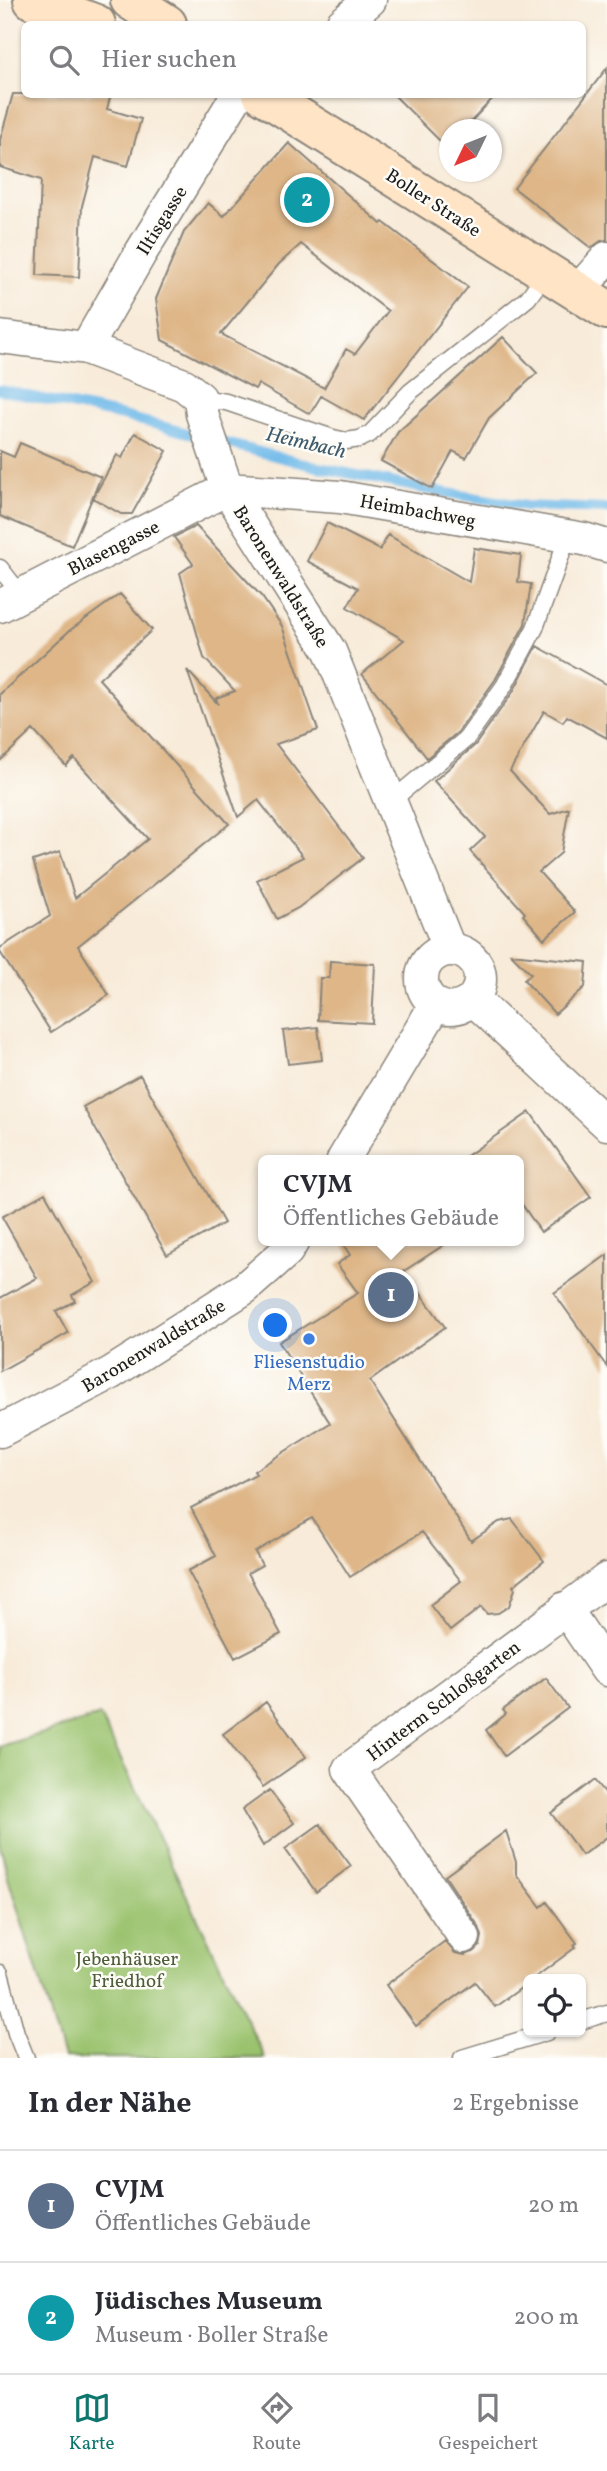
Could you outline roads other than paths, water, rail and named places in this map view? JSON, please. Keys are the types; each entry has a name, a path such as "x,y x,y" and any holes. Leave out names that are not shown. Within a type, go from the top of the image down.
{"main road":[{"path":"33,0 88,21"},
{"path":"130,0 162,21"},
{"name":"Boller Straße","path":"268,98 577,291"}],"street":[{"path":"346,21 370,0"},
{"name":"Iltisgasse","path":"86,348 236,98"},
{"path":"577,291 607,258"},
{"path":"0,337 86,348 184,385 201,406"},
{"name":"Baronenwaldstraße","path":"201,406 225,482 330,651 450,950"},
{"name":"Heimbachweg","path":"225,482 340,497 568,536 607,546"},
{"name":"Blasengasse","path":"10,601 225,482"},
{"path":"450,950 467,955 479,971 479,990 473,999 456,1008 436,1004 425,991 423,972 433,957 450,950"},
{"path":"473,999 607,1124"},
{"path":"346,1155 436,1004"},
{"name":"Baronenwaldstraße","path":"0,1431 111,1373 244,1288 290,1246"},
{"name":"Hinterm Schloßgarten","path":"464,1937 349,1769 607,1579"},
{"path":"565,1608 607,1670"}],"lane":[{"path":"201,406 226,402 332,438 346,441 360,439 370,433 410,392 528,298 577,291"},
{"path":"391,801 466,739 504,686 535,628 568,536"},
{"path":"0,568 10,601"},
{"path":"0,1973 16,2033 26,2058"},
{"path":"586,2019 607,2013"},
{"path":"462,2058 531,2037"}],"waterway":[{"name":"Heimbach","path":"0,390 123,416 313,466 424,489 526,506 607,509"}],"place":[{"name":"Jüdisches Museum","path":"307,200"},
{"name":"CVJM","path":"391,1295"},
{"name":"Fliesenstudio Merz","path":"309,1339"}],"park label":[{"name":"Jebenhäuser Friedhof","path":"127,1969"}]}
